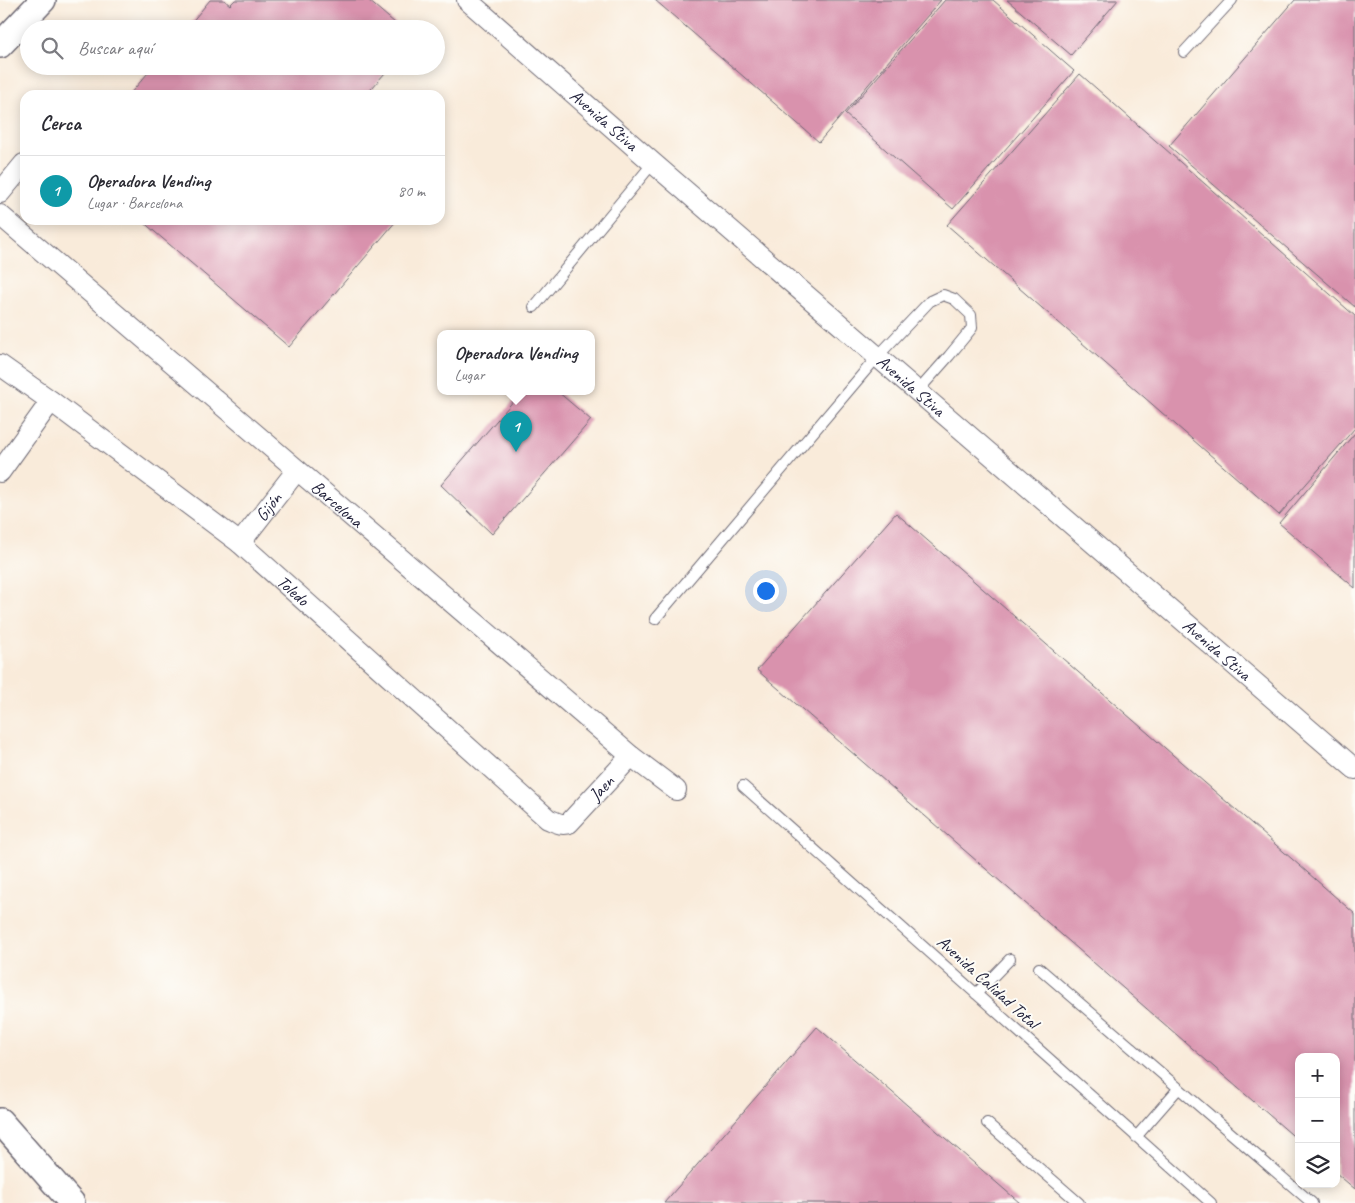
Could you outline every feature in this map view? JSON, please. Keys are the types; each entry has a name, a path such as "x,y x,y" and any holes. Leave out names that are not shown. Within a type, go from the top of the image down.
{"street":[{"path":"23,20 43,0"},
{"name":"Avenida Stiva","path":"467,0 653,164 1355,769"},
{"path":"0,44 20,24"},
{"path":"0,193 20,169"},
{"name":"Barcelona","path":"0,215 631,756 676,790"},
{"name":"Toledo","path":"0,365 240,543 548,819 564,825 574,820"},
{"path":"0,472 51,401"},
{"name":"Gijón","path":"240,543 297,470"},
{"name":"Jaen","path":"574,820 631,756"},
{"path":"0,1121 72,1203"}],"lane":[{"path":"1184,52 1232,0"},
{"path":"534,306 653,164"},
{"path":"655,619 877,357 930,301 943,295 954,299 971,315 972,328 950,356 917,392"},
{"name":"Avenida Calidad Total","path":"743,786 1211,1203"},
{"path":"976,994 1010,959"},
{"path":"1039,968 1312,1203"},
{"path":"1136,1137 1178,1089"},
{"path":"987,1123 1079,1203"}],"building":[{"path":"210,0 224,0 230,5 235,0 368,0 391,20 193,20"},
{"path":"655,0 941,0 819,142"},
{"path":"945,0 993,0 1074,71 953,209 845,114"},
{"path":"1007,0 1118,0 1071,55"},
{"path":"1295,0 1355,0 1355,307 1169,146"},
{"path":"1080,74 1355,316 1355,428 1279,515 947,225"},
{"path":"146,75 383,75 370,90 133,90"},
{"path":"147,225 393,225 289,347"},
{"path":"519,395 562,395 591,420 492,534 441,485"},
{"path":"1355,433 1355,588 1279,523"},
{"path":"896,513 1355,914 1355,1189 1340,1176 1340,1053 1295,1053 1295,1138 757,670"},
{"path":"817,1027 1020,1203 664,1203"}],"place":[{"name":"Operadora Vending","path":"516,452"}]}
